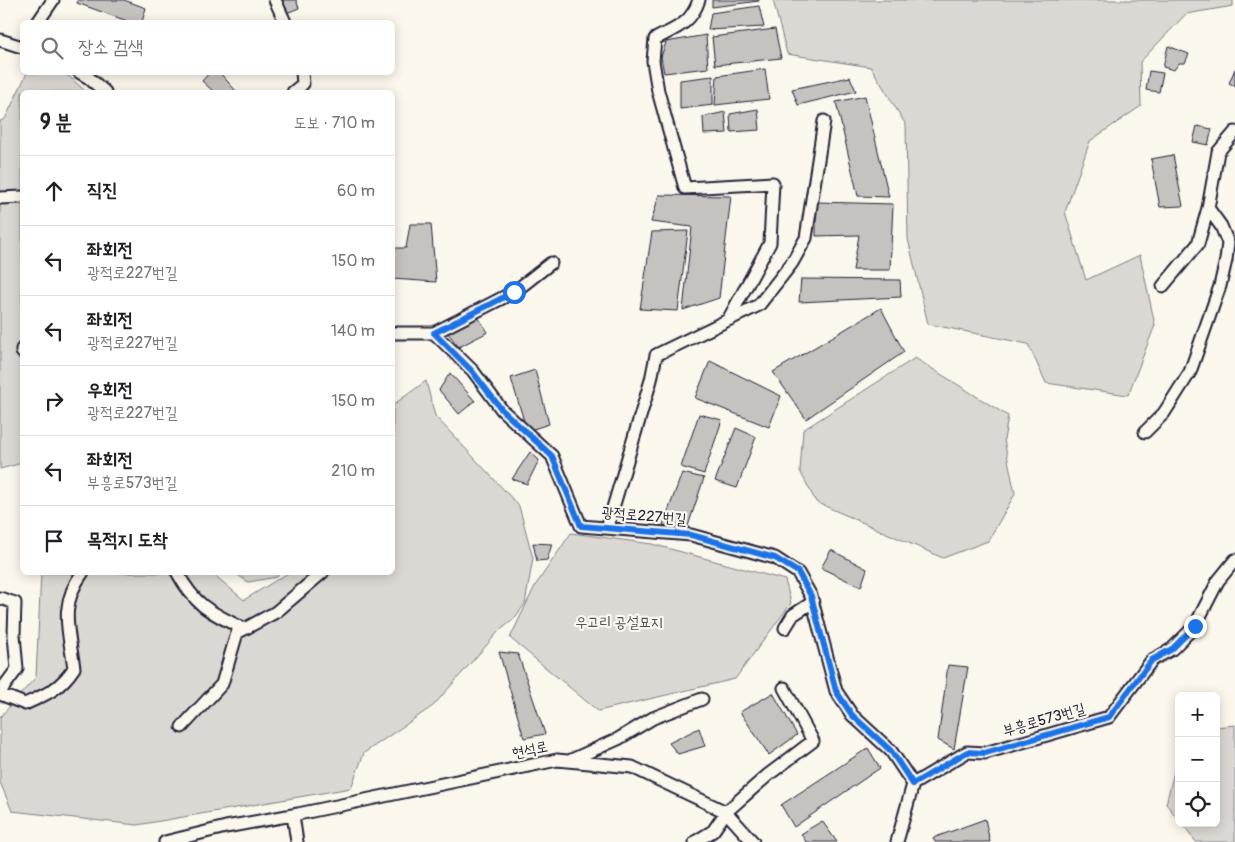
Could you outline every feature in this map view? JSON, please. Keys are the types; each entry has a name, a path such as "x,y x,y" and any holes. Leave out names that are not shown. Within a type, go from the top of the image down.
{"street":[{"path":"39,20 53,0"},
{"path":"275,0 284,20"},
{"path":"699,0 688,21 655,39 653,61 658,91 685,188 773,183 770,243 728,320"},
{"path":"0,40 20,45"},
{"path":"84,75 103,90"},
{"path":"295,90 303,84 302,75"},
{"path":"607,528 651,380 656,355 759,304 792,263 806,238 824,121"},
{"path":"1163,286 1198,244 1208,208 1218,152 1235,132"},
{"path":"0,198 20,197"},
{"path":"1145,432 1164,413 1190,372 1220,286 1228,243 1221,226 1208,208"},
{"path":"395,334 434,333 514,292 551,263"},
{"name":"광적로227번길","path":"434,333 472,371 502,410 552,456 581,526 691,535 775,558 798,572 813,602 836,691 852,715 891,751 913,784"},
{"name":"부흥로573번길","path":"913,784 967,752 985,753 1109,717 1152,660 1172,649 1195,626 1218,581 1235,560"},
{"path":"0,598 15,603 14,635 17,669 0,693 25,704 54,691 74,668 67,626 66,606 80,575"},
{"path":"179,575 187,591 207,611 244,629"},
{"path":"182,727 222,684 237,633 276,612 319,575"},
{"path":"785,628 793,615 813,602"},
{"path":"695,842 714,831 726,812 813,741 784,688"},
{"path":"570,761 618,739 653,718 702,700"},
{"name":"현석로","path":"165,842 226,827 293,815 557,760 632,767 726,812 753,842"},
{"path":"897,842 913,784"},
{"path":"293,815 297,842"}],"green space":[{"path":"773,0 1233,0 1233,6 1186,14 1140,62 1141,106 1090,141 1065,212 1086,280 1140,255 1155,325 1128,395 1046,383 1028,344 928,324 908,239 906,125 871,67 787,54"},
{"path":"26,75 66,75 84,90 20,90 20,464 0,469 0,121 5,119"},
{"path":"915,358 1008,416 1004,440 1015,494 988,541 943,558 816,502 800,471 803,430"},
{"path":"426,381 435,416 519,506 533,558 525,604 513,620 499,631 433,706 364,753 351,788 137,825 12,811 0,782 0,717 36,677 41,575 214,575 244,600 285,575 395,575 395,404"},
{"name":"우고리 공설묘지","path":"571,533 652,544 785,580 791,603 735,679 598,711 510,638 535,586"},
{"path":"238,575 278,575 277,577 248,582"},
{"path":"1235,725 1235,842 1196,842 1185,827 1220,827 1220,727"},
{"path":"1175,768 1175,815 1166,804"}],"building":[{"path":"78,0 124,0 146,8 143,20 124,20 77,3"},
{"path":"278,0 296,0 299,8 284,14"},
{"path":"712,0 759,0 759,1 712,7"},
{"path":"759,6 764,27 708,30 711,13"},
{"path":"775,29 781,58 715,65 712,37"},
{"path":"706,35 708,68 664,73 661,57 666,42"},
{"path":"1168,46 1189,54 1185,63 1179,63 1174,70 1163,67"},
{"path":"765,69 769,99 715,105 717,76"},
{"path":"1235,69 1235,86 1229,83"},
{"path":"1149,71 1163,73 1159,92 1146,90"},
{"path":"207,75 222,75 235,90 212,90 202,81"},
{"path":"713,76 713,105 680,109 680,80"},
{"path":"850,77 856,91 798,105 792,89"},
{"path":"865,96 889,197 858,196 836,102"},
{"path":"758,109 760,130 731,132 730,114"},
{"path":"725,112 727,133 704,134 703,117"},
{"path":"1197,126 1212,129 1208,145 1193,142"},
{"path":"1173,155 1183,206 1160,207 1151,159"},
{"path":"659,195 731,196 719,298 683,310 692,227 651,222"},
{"path":"816,202 893,204 890,270 853,270 859,235 816,236"},
{"path":"410,224 431,224 436,282 395,279 395,248 406,248"},
{"path":"688,231 678,311 640,309 652,232"},
{"path":"801,279 900,280 901,297 799,302"},
{"path":"881,308 904,352 806,419 773,372"},
{"path":"478,317 488,332 459,347 447,332"},
{"path":"710,361 781,396 769,427 695,398"},
{"path":"535,370 549,424 527,431 511,378"},
{"path":"450,373 475,401 459,414 439,390"},
{"path":"699,414 722,420 704,474 681,467"},
{"path":"736,428 756,437 737,488 715,481"},
{"path":"530,452 539,460 527,484 512,479"},
{"path":"682,473 704,478 686,532 663,525"},
{"path":"533,543 552,544 547,560 537,561"},
{"path":"831,550 867,569 861,587 821,568"},
{"path":"499,652 518,654 545,734 524,738"},
{"path":"948,665 968,667 954,749 938,740"},
{"path":"773,693 797,735 769,755 740,712"},
{"path":"699,728 705,746 678,754 669,743"},
{"path":"868,748 880,768 794,827 781,805"},
{"path":"985,819 990,842 935,842 933,838"},
{"path":"822,821 837,842 806,842 801,834"}],"route":[{"path":"514,292 434,333 472,371 502,410 552,456 581,526 691,535 775,558 798,572 811,596 836,691 852,715 891,751 913,784 967,752 985,753 1109,717 1152,660 1172,649 1195,626"}]}
